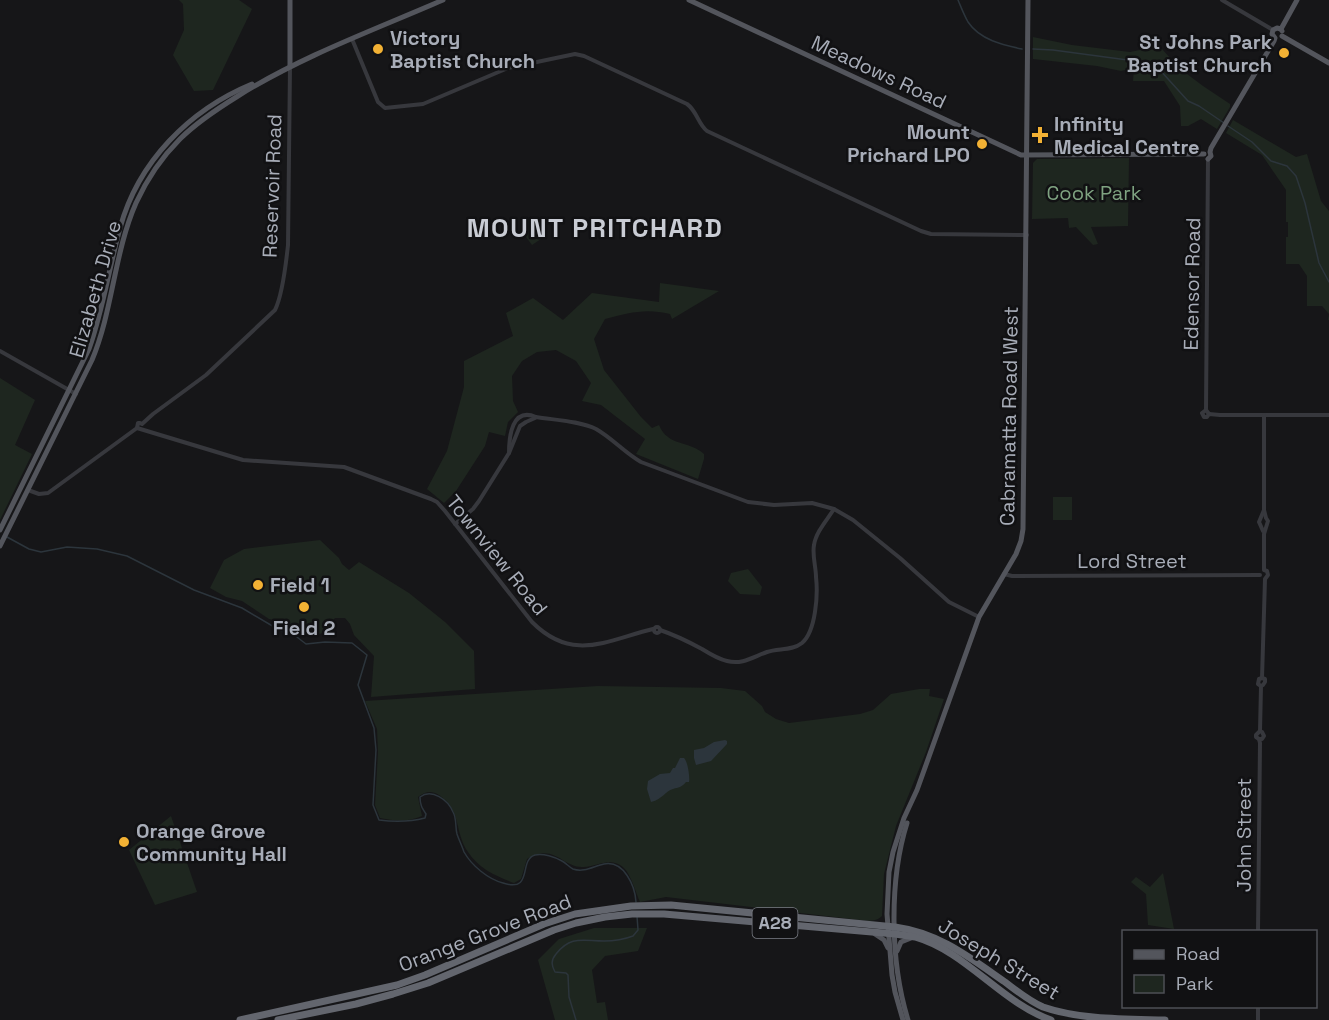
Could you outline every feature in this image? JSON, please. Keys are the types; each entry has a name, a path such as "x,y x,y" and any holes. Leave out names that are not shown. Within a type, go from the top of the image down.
{"highway":[{"name":"Orange Grove Road","path":"240,1020 397,985 553,921 575,914 613,908 892,931"},
{"name":"Orange Grove Road","path":"278,1020 356,1004 434,981 554,930 576,923 648,910"},
{"name":"Joseph Street","path":"892,931 938,945 1021,1005 1051,1020"},
{"name":"Joseph Street","path":"892,931 919,931 943,941 972,958 1040,1006 1058,1013 1072,1017 1165,1020"}],"main road":[{"path":"290,0 290,66"},
{"name":"Elizabeth Drive","path":"0,546 98,345 126,229 147,181 170,149 192,128 220,107 265,79 443,0"},
{"name":"Meadows Road","path":"689,0 1021,155 1207,155"},
{"name":"Cabramatta Road West","path":"892,931 887,906 891,862 901,828 979,617 1018,549 1023,529 1028,0"},
{"path":"1282,36 1281,29 1298,0"},
{"path":"1275,38 1272,34 1273,30 1281,29"},
{"path":"1275,38 1282,36"},
{"path":"1282,36 1329,63"},
{"path":"1207,155 1275,38"},
{"name":"Elizabeth Drive","path":"0,530 85,358 92,340 120,228 136,188 155,158 177,131 216,102 265,79"},
{"name":"Cabramatta Road West","path":"903,1020 895,992 892,931 896,866 909,810"},
{"path":"887,906 882,922 870,929 885,940 893,953 900,942 915,937"},
{"name":"Cabramatta Road West","path":"893,953 908,1020"}],"street":[{"path":"1222,0 1273,30"},
{"path":"352,39 378,102 385,108 423,104 508,68 579,54 687,104 693,109 707,131 921,231 931,234 1027,235"},
{"name":"Reservoir Road","path":"28,489 39,494 48,493 140,427 153,414 206,375 272,313 277,305 288,245 290,66"},
{"name":"Edensor Road","path":"1207,155 1207,412 1264,415"},
{"path":"0,351 76,394"},
{"path":"455,524 476,505 509,453 514,422 523,416 530,415 591,427 641,462 740,500 755,504 812,503 834,509 847,516 900,558 949,602 979,617"},
{"path":"1264,570 1269,575 1265,579 1260,575 1264,570 1264,526 1268,521 1264,518 1264,415 1329,415"},
{"name":"Townview Road","path":"140,427 148,432 243,460 335,465 349,468 431,499 455,524 531,622 541,631 571,644 590,646 603,644 657,627 722,660 732,662 743,662 769,651 794,647 803,642 810,631 815,609 817,579 814,546 817,535 834,509"},
{"path":"1264,518 1259,522 1264,526"},
{"name":"Lord Street","path":"1004,574 1012,576 1260,575"},
{"name":"John Street","path":"1258,930 1259,739 1264,736 1260,731 1261,686 1265,682 1262,678 1265,579"}],"green space":[{"path":"179,0 239,0 252,9 213,90 194,91 173,55 184,30 183,4"},
{"path":"1033,37 1072,45 1130,52 1162,49 1179,68 1230,104 1230,107 1217,129 1201,119 1188,126 1181,126 1180,106 1164,81 1133,81 1134,68 1121,71 1033,59"},
{"path":"1233,120 1296,157 1307,154 1321,201 1329,211 1329,314 1322,306 1307,306 1307,276 1299,264 1286,264 1288,222 1286,222 1286,190 1262,155 1226,133"},
{"name":"Cook Park","path":"1129,158 1128,226 1091,227 1098,244 1093,245 1076,227 1069,228 1068,218 1032,219 1033,163 1037,159"},
{"path":"542,217 547,235 532,245 523,233 522,220"},
{"path":"660,283 719,291 672,319 670,314 645,311 605,319 594,339 604,370 641,417 652,428 659,425 668,437 704,454 698,479 636,454 645,439 601,405 582,401 591,383 576,361 556,350 537,352 522,361 512,376 513,401 518,412 508,422 505,436 489,432 485,446 456,491 444,503 427,489 447,451 464,387 464,361 513,336 506,313 533,298 563,320 592,293 659,302"},
{"path":"0,378 35,400 15,445 32,454 0,520"},
{"path":"1053,497 1072,497 1072,520 1053,520"},
{"path":"320,540 349,570 359,562 409,593 445,622 474,651 475,689 371,697 374,656 354,635 345,618 335,618 323,633 300,634 283,622 269,619 242,601 226,597 210,588 224,560 244,549"},
{"path":"748,569 762,587 760,595 740,594 728,581 731,573"},
{"path":"598,686 721,688 745,691 762,706 765,712 789,723 860,714 873,710 891,694 919,689 930,689 929,696 944,699 926,752 896,826 884,874 882,916 866,921 666,897 640,902 629,875 619,864 609,862 577,867 545,853 527,859 521,879 514,883 488,871 472,858 461,837 455,814 446,801 436,793 428,792 418,797 422,816 401,820 380,818 375,805 377,729 365,701"},
{"path":"171,816 197,892 155,905 129,850"},
{"path":"1163,873 1174,929 1148,925 1146,894 1131,882 1136,877 1150,887"},
{"path":"594,928 647,928 638,951 605,956 592,970 597,1003 605,1002 608,1020 555,1020 538,960 559,939"}],"shaded area":[{"path":"725,740 727,744 711,761 696,765 694,750"},
{"path":"680,758 684,758 687,763 689,782 651,802 647,789 648,781 660,774 670,773"}],"waterway":[{"path":"958,0 968,22 979,33 1000,43 1022,49"},
{"path":"1033,49 1150,63 1159,69 1188,101 1224,123"},
{"path":"1228,126 1252,142 1271,161 1287,166 1296,176 1305,203 1319,263 1329,282"},
{"path":"7,537 29,549 41,552 67,547 97,549 127,556 194,590 242,608 281,631 293,634 306,644 352,643 367,655 358,685 374,728 376,750 373,805 379,820 402,821 425,818 426,814 420,797 434,795 444,800 453,812 457,834 467,857 492,878 503,883 519,884 527,863 535,855 556,858 577,870 611,864 623,870 631,882 636,902"},
{"path":"576,1020 569,997 568,975 555,972 552,963 554,956 567,944 578,940 612,941 633,936 638,930 637,916"}],"place":[{"name":"Victory Baptist Church","path":"378,49"},
{"name":"St Johns Park Baptist Church","path":"1284,53"},
{"name":"Infinity Medical Centre","path":"1040,135"},
{"name":"Mount Prichard LPO","path":"982,144"},
{"name":"Field 1","path":"258,585"},
{"name":"Field 2","path":"304,607"},
{"name":"Orange Grove Community Hall","path":"124,842"}],"district":[{"name":"MOUNT PRITCHARD","path":"595,228"}]}
